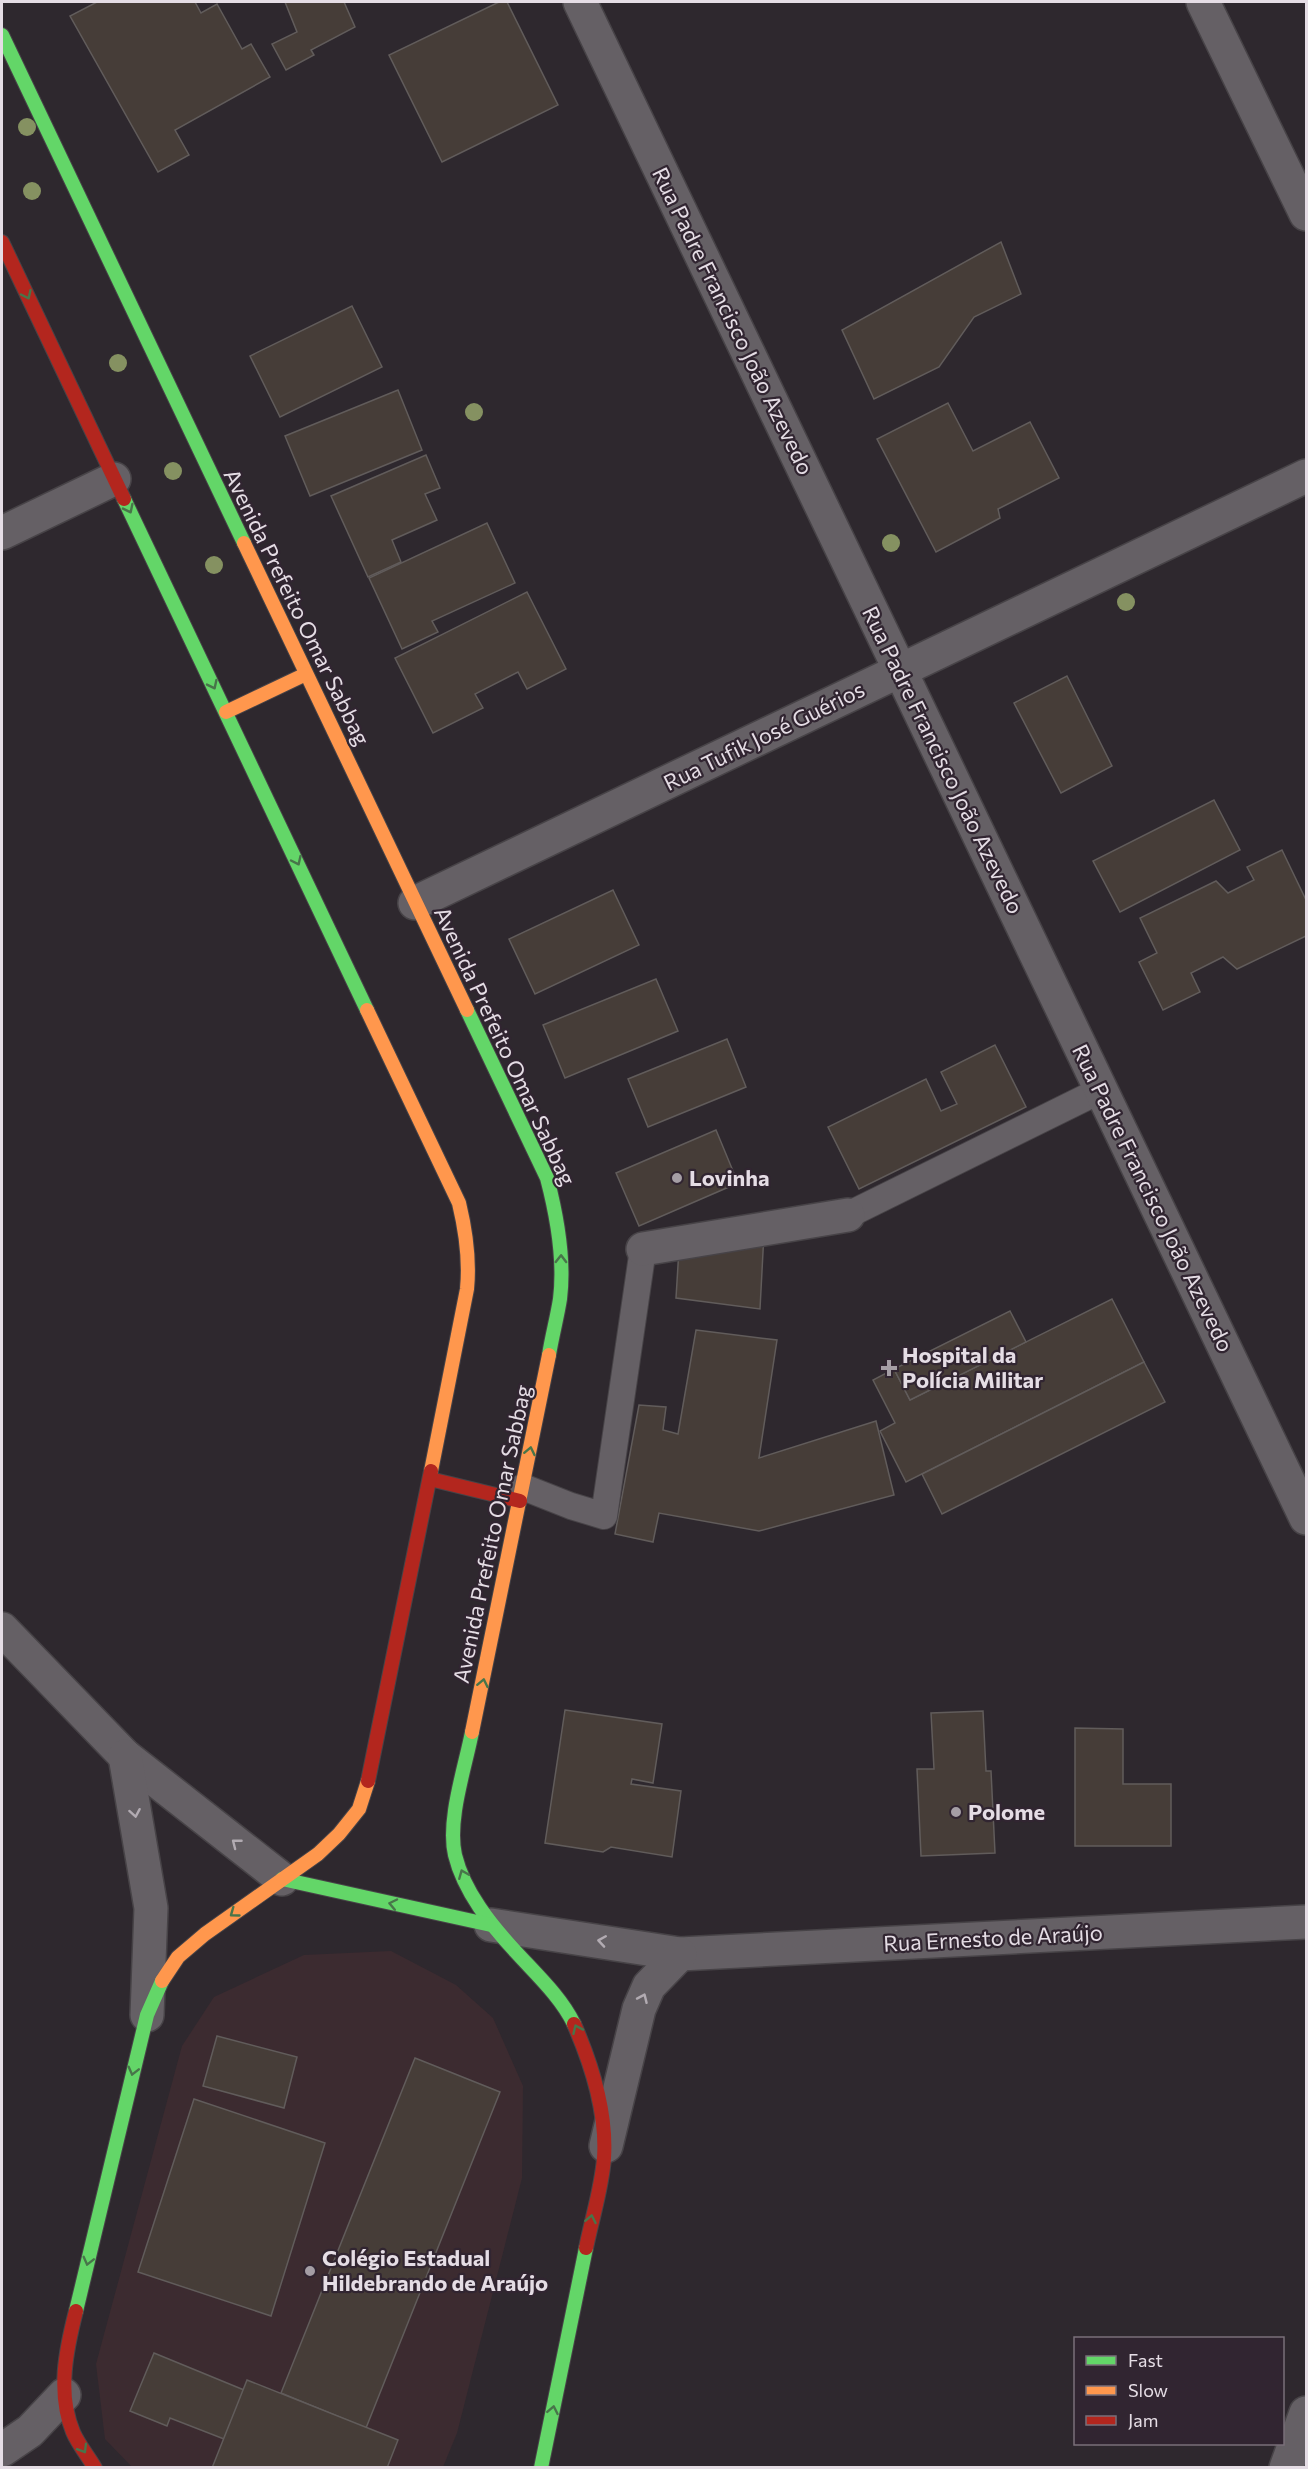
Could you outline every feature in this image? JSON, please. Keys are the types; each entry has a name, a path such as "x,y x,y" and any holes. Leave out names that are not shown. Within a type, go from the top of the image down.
{"main road":[{"name":"Avenida Prefeito Omar Sabbag","path":"2,35 548,1178 557,1211 562,1251 560,1298 454,1822 455,1855 467,1885 491,1925 546,1984 573,2021 590,2059 600,2104 604,2157 541,2468"},
{"path":"2,242 459,1203 469,1244 470,1262 468,1289 430,1479 369,1779 359,1809 339,1834 318,1854 205,1934 178,1957 161,1982 147,2015 67,2347 64,2395 73,2432 95,2468"},
{"path":"226,712 306,674"},
{"path":"430,1479 521,1494"},
{"path":"282,1880 491,1925"}],"street":[{"name":"Rua Padre Francisco João Azevedo","path":"580,2 1306,1518"},
{"path":"1203,2 1306,214"},
{"name":"Rua Tufik José Guérios","path":"415,903 1306,476"},
{"path":"2,533 114,479"},
{"path":"643,1249 848,1215"},
{"path":"2,1629 124,1756 282,1880"},
{"path":"124,1756 151,1908 147,2015"},
{"name":"Rua Ernesto de Araújo","path":"491,1925 680,1954 1306,1922"},
{"path":"604,2157 639,2009 649,1986 680,1954"},
{"path":"2,2450 30,2431 64,2395"},
{"path":"1286,2468 1306,2413"}],"lane":[{"path":"848,1215 1101,1090"},
{"path":"521,1494 604,1516 643,1249"}],"shaded area":[{"name":"Colégio Estadual Hildebrando de Araújo","path":"391,1951 456,1985 493,2018 523,2086 522,2178 457,2433 443,2467 132,2467 105,2439 96,2364 182,2046 214,1997 304,1955"}],"building":[{"path":"97,2 195,2 201,13 217,4 242,49 251,44 270,77 175,130 189,155 158,172 70,16"},
{"path":"285,2 344,2 355,27 311,50 314,55 286,70 272,44 297,32"},
{"path":"499,2 507,2 558,105 442,162 389,55"},
{"path":"1001,242 1021,294 974,317 939,367 874,399 842,330"},
{"path":"352,306 382,367 280,417 250,356"},
{"path":"398,390 422,450 310,496 285,436"},
{"path":"948,403 973,451 1030,422 1059,478 998,509 1000,518 936,552 877,439"},
{"path":"426,455 440,488 425,494 437,520 392,540 401,562 368,577 331,496"},
{"path":"487,523 515,583 432,621 438,632 402,649 369,578"},
{"path":"527,592 566,669 527,689 518,672 475,694 483,708 433,733 395,658"},
{"path":"1067,676 1112,766 1061,793 1014,703"},
{"path":"1214,800 1240,850 1120,912 1093,861"},
{"path":"1282,850 1306,900 1306,936 1237,969 1223,957 1191,973 1200,992 1163,1010 1139,962 1157,953 1140,918 1216,881 1228,893 1254,880 1247,867"},
{"path":"613,890 639,945 535,994 509,939"},
{"path":"656,979 678,1031 565,1078 543,1025"},
{"path":"727,1039 746,1087 648,1127 628,1079"},
{"path":"995,1045 1026,1107 859,1189 828,1127 926,1079 941,1111 957,1104 941,1072"},
{"name":"Lovinha","path":"716,1130 738,1183 639,1226 616,1173"},
{"path":"764,1233 760,1309 676,1298 679,1249"},
{"path":"1112,1299 1144,1362 906,1482 880,1431 895,1423 873,1380 894,1369 910,1400"},
{"path":"1010,1311 1026,1342 910,1400 894,1369"},
{"path":"696,1330 777,1340 759,1458 876,1421 894,1495 759,1531 659,1513 653,1542 615,1534 639,1405 666,1407 663,1430 678,1434"},
{"path":"1144,1362 1165,1402 942,1514 922,1474"},
{"path":"565,1710 662,1724 653,1783 632,1779 631,1784 681,1791 672,1857 611,1847 603,1852 545,1843"},
{"name":"Polome","path":"983,1711 986,1771 991,1771 995,1853 921,1856 917,1769 934,1769 931,1713"},
{"path":"1075,1728 1123,1729 1123,1784 1171,1784 1171,1846 1075,1846"},
{"path":"217,2036 297,2057 284,2108 203,2086"},
{"path":"415,2058 500,2092 366,2428 281,2393"},
{"path":"194,2099 325,2143 271,2316 138,2272"},
{"path":"154,2353 244,2390 224,2439 170,2418 167,2426 130,2411"},
{"path":"247,2380 398,2440 387,2468 212,2468"}],"traffic: fast":[{"path":"2,35 244,543"},
{"path":"124,499 367,1010"},
{"path":"467,1010 547,1178 551,1192 559,1238 561,1284 549,1355"},
{"path":"472,1732 453,1826 453,1841 459,1869 488,1919 555,1995 574,2024"},
{"path":"282,1879 491,1925"},
{"path":"76,2311 147,2015 162,1981"},
{"path":"541,2468 586,2248"}],"traffic: slow":[{"path":"244,543 467,1010"},
{"path":"226,712 306,674"},
{"path":"367,1010 459,1203 468,1256 467,1289 431,1471"},
{"path":"472,1732 549,1355"},
{"path":"162,1981 178,1957 205,1934 318,1854 339,1834 359,1809 368,1781"}],"traffic: jam":[{"path":"2,242 124,499"},
{"path":"368,1781 431,1471"},
{"path":"430,1479 520,1501"},
{"path":"574,2024 596,2089 604,2141 601,2180 586,2248"},
{"path":"76,2311 66,2356 65,2402 73,2432 95,2468"}],"place":[{"name":"Lovinha","path":"677,1178"},
{"name":"Hospital da Polícia Militar","path":"889,1368"},
{"name":"Polome","path":"956,1812"},
{"name":"Colégio Estadual Hildebrando de Araújo","path":"310,2271"}]}
